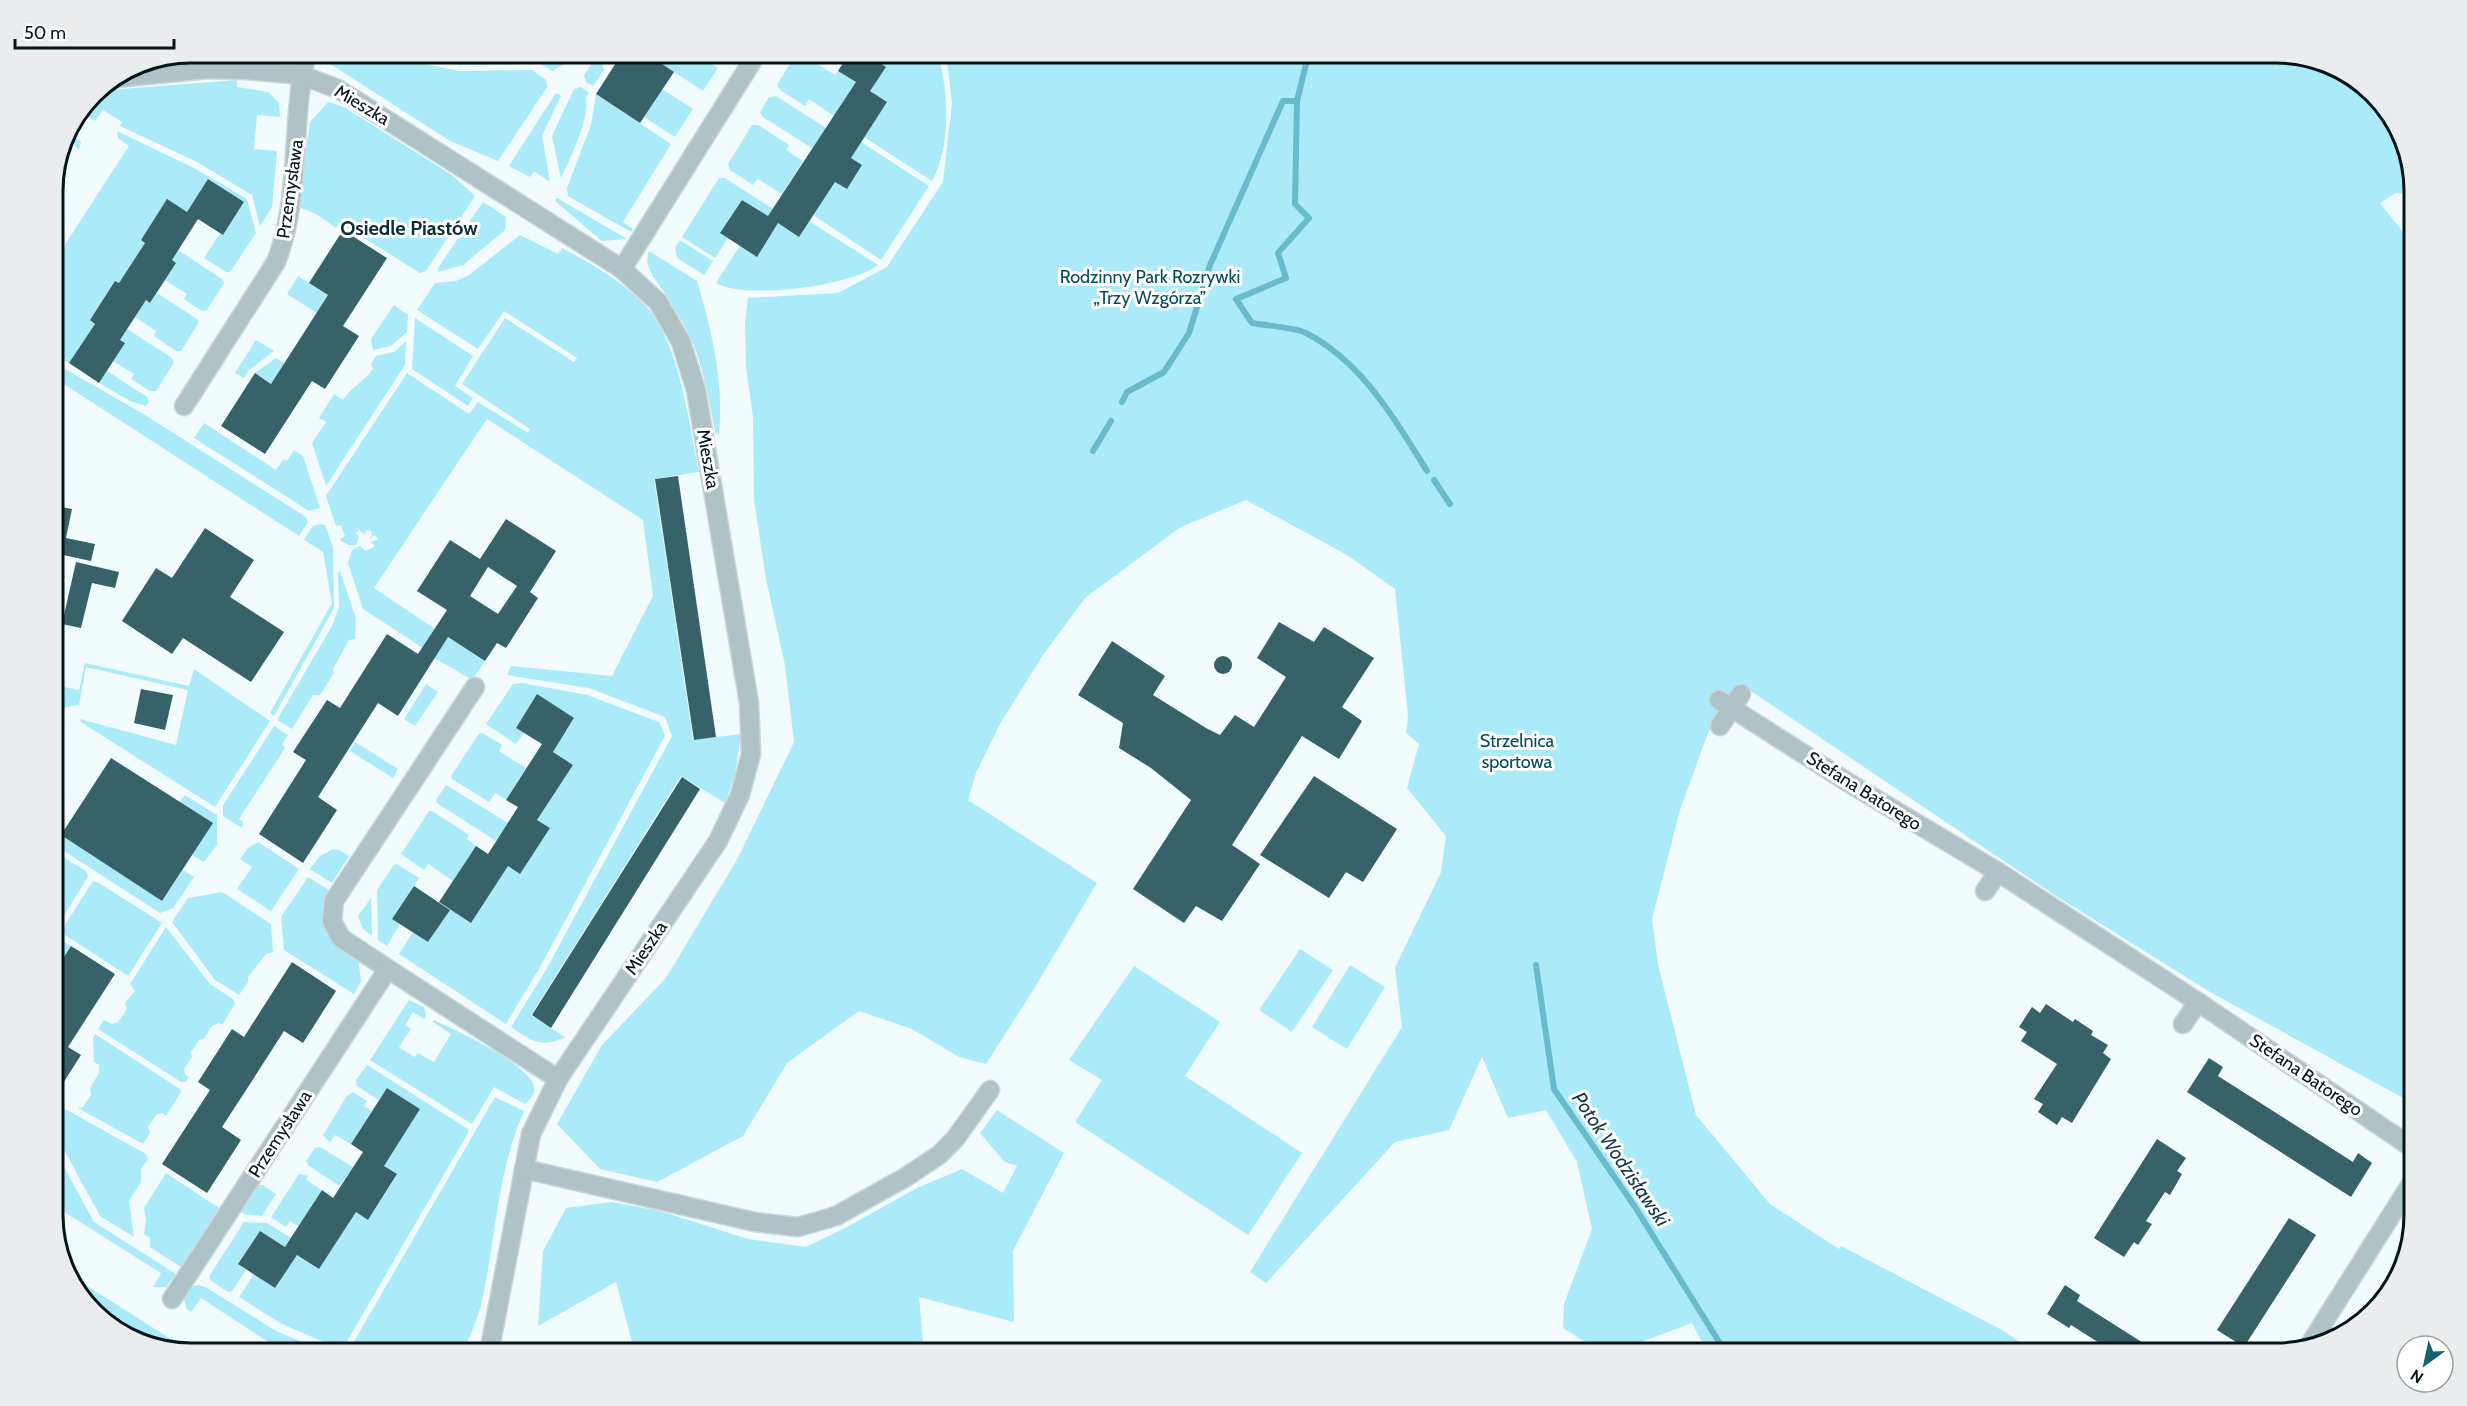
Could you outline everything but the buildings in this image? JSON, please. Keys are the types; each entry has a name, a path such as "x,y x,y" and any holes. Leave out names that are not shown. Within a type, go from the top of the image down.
{"street":[{"name":"Przemysława","path":"184,406 276,262 286,237 299,121 301,75 304,63"},
{"path":"622,269 751,63"},
{"name":"Mieszka","path":"135,76 208,69 301,75 338,89 622,269 658,302 681,342 696,390 749,703 751,754 740,795 718,841 558,1079 531,1134 491,1343"},
{"path":"475,687 334,902 332,921 341,938 558,1079"},
{"name":"Stefana Batorego","path":"1720,726 1731,700 1849,783 1998,872 2198,1002 2404,1142"},
{"path":"1985,891 1998,872"},
{"name":"Przemysława","path":"172,1299 388,969"},
{"path":"2183,1024 2198,1002"},
{"path":"524,1169 755,1222 798,1227 836,1216 906,1177 939,1155 955,1139 990,1090"},
{"path":"2314,1337 2404,1196"}],"green space":[{"path":"329,63 420,63 459,71 532,70 546,80 547,87 498,161 450,141"},
{"path":"449,63 532,64 459,65"},
{"path":"540,63 566,63 552,71"},
{"path":"592,63 602,63 604,70 593,86 586,82 584,75"},
{"path":"661,63 710,63 718,68 703,91"},
{"path":"790,63 816,63 835,75 838,71 856,82 834,116 809,99 805,106 780,90 777,85"},
{"path":"866,63 940,63 946,101 945,135 943,151 932,181 864,137 887,102 870,91"},
{"path":"947,63 2276,63 2309,67 2340,80 2354,89 2372,107 2391,134 2402,166 2404,183 2404,194 2396,193 2380,203 2404,233 2404,1099 2210,992 2053,894 1739,683 1708,733 1680,810 1652,919 1658,965 1696,1115 1770,1204 1839,1249 1841,1246 2002,1330 2021,1343 1703,1343 1692,1323 1638,1343 1587,1343 1563,1328 1564,1304 1592,1229 1577,1162 1546,1110 1508,1118 1482,1057 1449,1130 1395,1142 1266,1283 1250,1272 1402,1027 1395,968 1441,872 1446,836 1407,788 1419,744 1406,733 1408,716 1395,589 1347,555 1246,500 1181,527 1085,598 1043,655 1001,722 976,773 968,800 1097,883 986,1064 959,1057 912,1029 859,1011 787,1063 743,1136 657,1182 600,1169 557,1124 602,1045 666,978 738,858 794,742 785,665 766,579 754,500 753,417 746,367 745,324 748,298 838,293 887,267 943,182 952,103"},
{"path":"237,80 237,87 268,92 279,103 280,117 257,115 254,149 277,151 272,207 260,226 252,195 197,162 120,126 122,122 103,110 95,121 87,116 114,90"},
{"path":"581,87 589,93 586,97 585,116 561,178 552,136 574,89"},
{"path":"662,89 693,109 675,137 644,117"},
{"path":"556,93 561,96 542,135 550,182 534,171 530,177 509,166"},
{"path":"596,94 671,144 623,222 633,229 631,232 568,196 567,188 591,125"},
{"path":"776,96 826,128 820,138 823,155 763,117 760,112 769,97"},
{"path":"328,102 344,107 452,175 475,196 426,271 420,273 340,223 336,228 316,214 301,208 302,178 310,122"},
{"path":"752,125 758,125 789,145 786,150 803,161 782,194 758,179 753,185 730,170 728,164"},
{"path":"117,131 194,168 247,199 256,233 230,272 226,272 204,258 220,233 223,235 244,203 208,179 187,212 145,243 119,283 115,281 90,320 95,324 69,363 63,360 63,248 129,146 118,138"},
{"path":"75,137 81,142 79,150 74,143"},
{"path":"861,142 929,186 881,260 813,215 835,182 847,189 862,165 851,158"},
{"path":"719,178 725,178 773,209 768,216 742,200 721,233 728,238 715,258 682,237"},
{"path":"557,198 627,239 602,241 555,201"},
{"path":"483,202 506,217 505,230 463,265 438,272 438,268"},
{"path":"809,221 878,265 846,279 798,288 749,290 730,288 716,283 740,246 757,256 778,223 799,237"},
{"path":"520,235 558,254 562,248 615,279 643,303 666,337 681,383 699,472 654,479 693,740 741,734 735,775 725,803 681,776 531,1015 565,1037 543,1043 530,1039 511,1027 546,970 672,736 665,717 589,688 507,675 511,666 612,676 653,596 643,520 487,419 374,588 435,629 423,648 363,609 348,563 352,550 360,546 366,551 375,546 370,542 378,538 374,535 369,540 371,531 366,530 365,535 359,530 356,533 359,537 356,545 349,545 341,541 340,539 345,536 341,525 336,526 326,496 407,373 469,414 478,402 528,433 530,429 462,384 505,318 574,362 577,358 504,311 478,349 417,310 435,283 456,281 469,275"},
{"path":"680,240 713,261 704,275 677,258 675,247"},
{"path":"178,250 222,279 224,283 207,310 202,311 184,299 187,294 165,280 176,263 172,260"},
{"path":"649,251 697,281 716,357 720,414 719,433 716,435 706,385 695,348 685,327 653,277 648,264"},
{"path":"298,276 332,298 317,313 287,294"},
{"path":"157,293 199,322 181,351 176,351 154,336 156,331 135,317 146,300 151,303"},
{"path":"394,305 408,315 407,332 391,346 373,350 371,339"},
{"path":"415,318 473,356 455,386 473,398 468,406 412,369"},
{"path":"127,329 172,358 174,362 156,391 150,391 131,379 134,374 113,361 124,343 120,340"},
{"path":"256,340 274,351 248,371 244,378 235,373"},
{"path":"406,341 405,365 326,486 312,443 326,422 319,418 334,394 343,400 373,369 371,364 376,356 394,352"},
{"path":"276,358 292,368 278,388 255,373"},
{"path":"63,368 145,415 306,517 308,522 299,536 63,383"},
{"path":"107,371 147,397 149,402 146,406 130,401 99,383"},
{"path":"204,423 276,470 284,459 287,461 294,450 303,456 320,508 309,511 194,438"},
{"path":"325,525 333,547 334,608 274,716 270,713 332,603 323,552 304,540 313,526"},
{"path":"340,571 356,619 355,639 349,640 333,669 334,673 320,695 313,695 292,729 277,720 332,626 339,607 338,573"},
{"path":"443,634 485,661 472,680 433,657"},
{"path":"85,663 189,686 194,669 270,721 215,807 81,722 80,719 176,745 188,690 86,667 79,705 63,708 65,701 63,687 79,690"},
{"path":"522,683 587,695 659,722 665,736 540,967 506,1024 399,954 413,932 429,942 450,909 471,923 508,866 520,874 550,828 537,820 573,765 553,752 574,719 537,695 516,728 524,733 516,744 486,724 513,684"},
{"path":"426,684 438,692 415,726 404,719"},
{"path":"274,726 288,735 282,744 285,748 239,819 243,822 242,828 223,816 223,805"},
{"path":"483,733 502,745 499,751 526,768 506,800 495,793 489,802 452,779 451,776 479,734"},
{"path":"355,742 398,769 393,778 350,751"},
{"path":"446,785 508,823 496,841 437,803 436,800"},
{"path":"185,795 217,815 217,845 204,862 192,855 180,802"},
{"path":"429,811 469,835 467,839 476,846 453,881 428,864 424,870 401,854"},
{"path":"63,836 162,901 183,870 194,877 173,908 160,913 63,850"},
{"path":"258,842 299,869 271,911 237,889 252,867 240,859 248,848"},
{"path":"333,849 349,856 332,883 310,869 320,856"},
{"path":"63,857 86,871 88,877 63,917"},
{"path":"397,864 419,878 392,919 400,924 387,946 378,940 377,890"},
{"path":"308,877 329,890 325,897 324,914 358,957 361,982 354,994 284,950 281,917"},
{"path":"93,881 162,923 128,976 65,935 63,928"},
{"path":"222,892 271,924 273,952 266,954 248,977 248,982 239,995 215,980 172,922 188,898"},
{"path":"371,898 372,936 363,929 358,916"},
{"path":"166,927 210,984 233,999 235,1004 222,1025 219,1023 212,1026 204,1039 199,1040 191,1052 192,1057 184,1069 185,1075 189,1077 185,1082 181,1082 98,1029 104,1020 112,1024 118,1022 127,1009 125,1003 135,991 130,984"},
{"path":"63,941 71,946 63,958"},
{"path":"1300,949 1333,970 1292,1032 1259,1010"},
{"path":"1350,965 1385,987 1347,1049 1312,1027"},
{"path":"1134,966 1220,1022 1185,1076 1302,1153 1248,1235 1075,1122 1102,1080 1069,1060"},
{"path":"409,1000 424,1007 426,1016 424,1019 413,1012 405,1025 411,1029 399,1047 414,1057 418,1053 434,1062 451,1034 433,1022 434,1020 493,1050 523,1071 532,1082 534,1092 532,1097 525,1104 494,1087 472,1124 370,1060"},
{"path":"95,1034 180,1089 181,1092 166,1116 162,1113 156,1115 148,1127 150,1133 143,1144 78,1108 83,1107 91,1095 90,1088 99,1073 99,1065 94,1062 93,1038"},
{"path":"367,1065 468,1129 468,1133 346,1343 326,1343 280,1323 239,1297 254,1274 275,1288 297,1255 319,1269 356,1212 368,1220 397,1175 384,1166 420,1109 388,1088 379,1100 357,1086 356,1080"},
{"path":"353,1092 367,1101 364,1106 372,1111 351,1144 335,1135 330,1142 323,1135 347,1096"},
{"path":"495,1097 524,1111 508,1157 482,1301 467,1343 353,1343"},
{"path":"65,1109 146,1154 148,1159 141,1169 141,1182 129,1201 134,1237 100,1216 63,1148 63,1112"},
{"path":"997,1110 1064,1153 1013,1251 1014,1322 919,1297 923,1343 632,1343 616,1282 538,1326 543,1251 566,1208 612,1202 660,1211 748,1239 806,1247 917,1188 962,1169 1003,1193 1017,1166 1005,1162 980,1133"},
{"path":"320,1147 353,1167 340,1186 309,1166 306,1161 315,1148"},
{"path":"63,1165 94,1222 176,1274 166,1287 153,1287 161,1273 63,1211"},
{"path":"166,1173 219,1208 181,1267 150,1247 150,1238 144,1234 146,1220 144,1208"},
{"path":"299,1174 308,1176 306,1180 322,1190 299,1226 290,1221 286,1227 271,1217"},
{"path":"258,1185 263,1185 276,1194 262,1216 244,1214 239,1210"},
{"path":"244,1222 267,1223 291,1238 285,1247 260,1231 238,1264 246,1270 232,1291 228,1292 210,1280 210,1275"},
{"path":"83,1283 176,1342 158,1339 127,1326 100,1306"},
{"path":"199,1285 207,1288 276,1331 304,1343 270,1343 201,1298 191,1312 186,1308 184,1299 191,1286"}],"waterway":[{"name":"Potok Wodzisławski","path":"1306,63 1297,101 1295,204 1309,218 1278,253 1286,278 1236,299 1252,323 1301,331 1326,345 1344,359 1390,412 1427,471"},
{"path":"1122,402 1127,392 1164,372 1189,333 1210,265 1283,101 1297,101"},
{"path":"1093,451 1111,421"},
{"path":"1434,480 1450,504"},
{"name":"Potok Wodzisławski","path":"1536,965 1554,1089 1635,1207 1720,1343"}],"district":[{"name":"Osiedle Piastów","path":"409,228"}],"park label":[{"name":"Rodzinny Park Rozrywki „Trzy Wzgórza”","path":"1150,287"},
{"name":"Strzelnica sportowa","path":"1517,751"}]}
